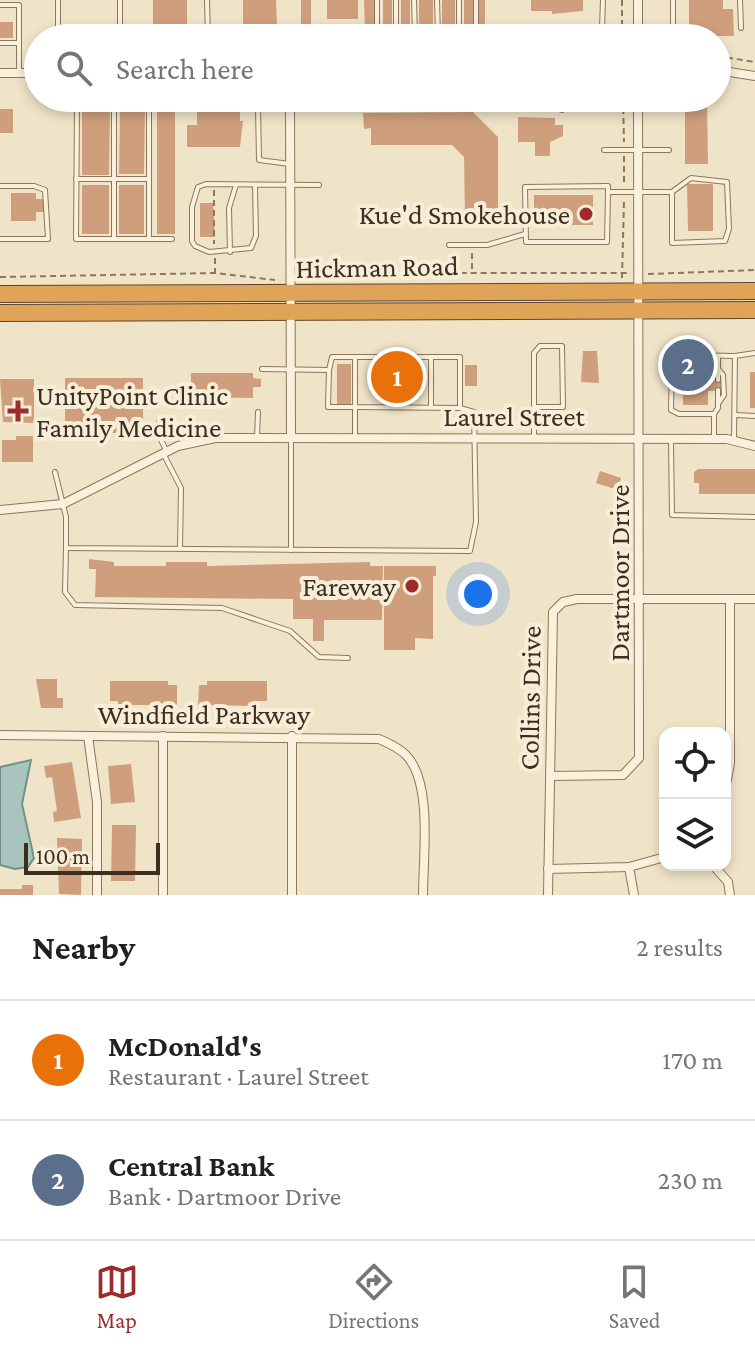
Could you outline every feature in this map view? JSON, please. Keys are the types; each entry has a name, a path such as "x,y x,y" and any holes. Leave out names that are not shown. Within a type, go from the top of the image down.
{"highway":[{"name":"Hickman Road","path":"0,294 755,291"},
{"name":"Hickman Road","path":"0,313 290,295 639,310 755,310"}],"street":[{"path":"638,0 638,24"},
{"path":"731,72 755,76"},
{"path":"0,73 24,73"},
{"path":"290,112 291,438"},
{"name":"Dartmoor Drive","path":"551,776 623,775 634,767 639,758 642,598 639,310 630,292 639,273 638,112"},
{"name":"Laurel Street","path":"0,510 63,504 165,452 208,439 671,438 714,439 755,446"},
{"name":"Collins Drive","path":"548,895 553,612 563,602 577,599 755,599"},
{"path":"730,599 730,727"},
{"name":"Windfield Parkway","path":"0,735 379,739 404,753 412,763 423,792 423,895"},
{"path":"88,736 97,802 97,895"},
{"path":"163,736 163,895"},
{"path":"292,736 292,895"},
{"path":"548,869 629,867 659,859"},
{"path":"629,867 634,895"},
{"path":"718,871 728,882 730,895"}],"lane":[{"path":"58,0 58,24"},
{"path":"120,0 120,24"},
{"path":"207,0 208,24"},
{"path":"377,0 377,24"},
{"path":"396,0 396,24"},
{"path":"414,0 415,24"},
{"path":"437,0 438,24"},
{"path":"459,0 459,24"},
{"path":"476,0 476,24"},
{"path":"602,24 603,0"},
{"path":"673,0 673,24"},
{"path":"740,0 741,28"},
{"path":"0,5 19,5 19,73"},
{"path":"0,43 19,43"},
{"path":"77,112 76,239 172,239"},
{"path":"114,112 114,239"},
{"path":"149,112 149,239"},
{"path":"258,112 259,160 290,164"},
{"path":"604,150 669,150"},
{"path":"608,192 672,192 691,178 727,182 729,229 725,241 672,243 672,192"},
{"path":"76,179 149,179"},
{"path":"255,186 254,244 246,251 200,251 192,241 198,187 214,184 319,185"},
{"path":"230,252 229,208 236,185"},
{"path":"0,186 34,186 45,190 48,239 0,239"},
{"path":"608,186 608,192 607,242 526,242 525,187 608,186"},
{"path":"449,245 487,245 526,234"},
{"path":"534,407 563,407 562,346 540,346 534,353 534,407 534,437"},
{"path":"714,414 679,414 671,410 672,359 684,355 735,356 755,353"},
{"path":"718,356 718,380"},
{"path":"734,441 735,356"},
{"path":"66,548 470,551 476,522 477,437 474,412 460,408 328,407 332,357 460,357 460,408"},
{"path":"355,357 355,437"},
{"path":"431,357 431,408"},
{"path":"262,369 329,370"},
{"path":"714,439 714,414 724,395 723,375 718,369"},
{"path":"718,390 718,404"},
{"path":"257,438 258,412"},
{"path":"736,415 755,416"},
{"path":"159,422 159,436 181,488 180,549"},
{"path":"291,438 291,550"},
{"path":"671,438 672,515 755,517"},
{"path":"55,472 63,504 65,592 75,605 222,608 290,631 319,657 348,658"}],"path":[{"path":"622,0 622,24"},
{"path":"731,58 755,62"},
{"path":"623,112 622,273 630,292"},
{"path":"214,184 215,273"},
{"path":"472,245 472,271"},
{"path":"0,277 215,273 290,295 357,273 755,270"}],"water":[{"path":"31,760 22,804 34,858 28,867 15,869 0,865 0,767"}],"building":[{"path":"153,0 187,0 187,24 153,24"},
{"path":"243,0 276,0 277,24 243,24"},
{"path":"301,0 311,0 311,24 301,24"},
{"path":"327,0 358,0 358,19 327,19"},
{"path":"364,0 374,0 374,24 365,24"},
{"path":"383,0 392,0 392,24 383,24"},
{"path":"401,0 410,0 410,24 401,24"},
{"path":"419,0 433,0 433,24 419,24"},
{"path":"442,0 455,0 455,24 442,24"},
{"path":"464,0 474,0 474,24 464,24"},
{"path":"479,0 485,0 485,24 479,24"},
{"path":"531,0 583,0 583,11 552,14 552,11 531,11"},
{"path":"689,0 723,0 723,9 733,9 734,36 731,36 731,24 689,24"},
{"path":"0,22 13,22 13,38 0,38"},
{"path":"0,109 13,109 13,133 0,133"},
{"path":"82,112 110,112 109,175 82,175"},
{"path":"120,112 145,112 144,174 119,174"},
{"path":"157,112 175,112 175,234 157,234"},
{"path":"197,112 240,112 240,121 243,121 240,147 187,147 187,125 197,125"},
{"path":"473,112 498,137 498,225 482,225 482,218 465,218 464,157 452,145 371,145 371,128 364,129 363,113"},
{"path":"685,112 707,112 708,164 685,164"},
{"path":"518,117 555,118 555,125 563,125 563,136 550,142 550,156 535,156 535,142 518,142"},
{"path":"687,184 713,184 713,231 688,231"},
{"path":"82,185 109,185 109,234 82,234"},
{"path":"119,185 144,185 144,234 119,234"},
{"path":"11,193 36,193 36,199 47,199 47,212 36,212 36,221 11,221"},
{"path":"534,195 593,195 593,225 534,225"},
{"path":"200,203 213,203 215,237 200,237"},
{"path":"583,351 597,351 599,383 581,382"},
{"path":"373,363 416,363 416,372 421,372 421,386 415,386 411,395 377,393"},
{"path":"337,364 351,364 351,404 337,404"},
{"path":"465,365 477,365 477,386 465,386"},
{"path":"689,371 709,371 709,380 721,380 721,391 708,391 708,405 683,405 683,375 689,375"},
{"path":"750,372 755,372 755,408 750,408"},
{"path":"191,373 253,373 253,378 261,379 261,387 253,387 253,398 191,397"},
{"path":"65,378 143,378 143,433 65,433"},
{"name":"UnityPoint Clinic Family Medicine","path":"0,379 34,379 34,423 3,422"},
{"path":"16,436 33,436 33,462 2,462 2,440 16,440"},
{"path":"698,469 755,469 755,494 699,494 699,483 694,483 694,472"},
{"path":"600,471 621,478 618,490 596,483"},
{"path":"89,559 114,562 114,566 166,566 166,562 207,562 207,566 370,562 370,566 383,566 382,620 324,620 324,641 313,641 313,619 293,619 293,599 95,597 96,569 89,569"},
{"path":"384,566 436,566 436,576 433,576 433,639 415,638 415,650 384,650"},
{"path":"36,679 57,679 57,698 63,698 63,708 41,708"},
{"path":"110,681 168,681 168,685 177,685 177,705 118,705 118,701 110,701"},
{"path":"207,681 267,681 267,701 258,701 258,706 198,705 199,685 207,685"},
{"path":"72,762 81,818 54,822 53,812 57,811 52,777 46,778 44,766"},
{"path":"131,764 135,802 111,804 108,766"},
{"path":"112,825 136,825 135,881 111,881"},
{"path":"57,838 82,839 81,895 59,894"},
{"path":"22,885 33,885 33,895 0,895 0,889 22,889"}],"place":[{"name":"Kue'd Smokehouse","path":"586,214"},
{"name":"Central Bank","path":"688,365"},
{"name":"McDonald's","path":"397,377"},
{"name":"UnityPoint Clinic Family Medicine","path":"18,411"},
{"name":"Fareway","path":"412,586"}]}
